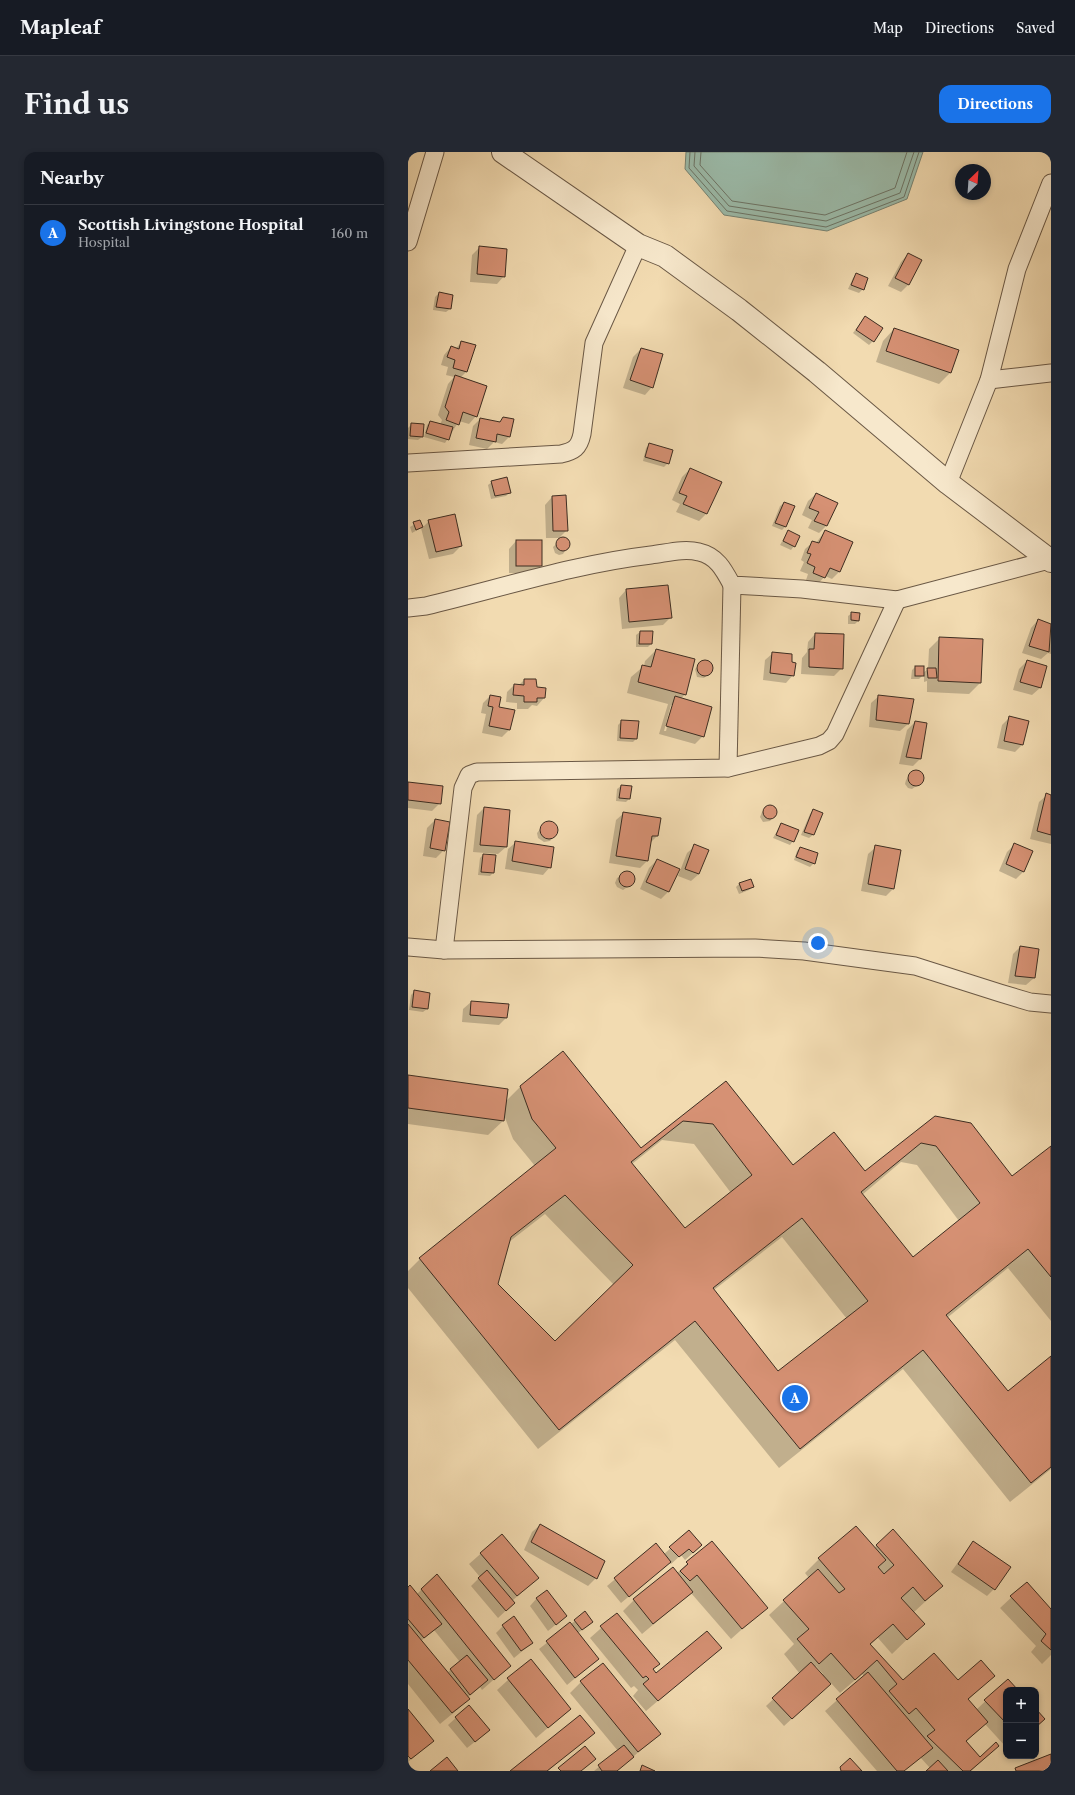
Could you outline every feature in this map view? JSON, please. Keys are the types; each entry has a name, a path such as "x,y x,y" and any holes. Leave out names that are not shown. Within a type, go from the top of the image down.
{"street":[{"path":"408,242 435,152"},
{"path":"503,152 638,245 665,256 739,310 816,372 948,483 1050,560"},
{"path":"948,483 989,380 1017,269 1051,183"},
{"path":"408,463 561,454 572,451 578,447 582,434 594,343 638,245"},
{"path":"989,380 1051,373"},
{"path":"408,608 432,605 617,559 684,550 700,552 712,557 722,565 732,585 728,768"},
{"path":"732,585 802,589 897,600 1050,560"},
{"path":"444,950 463,788 469,775 477,772 728,768 819,746 835,734 897,600"},
{"path":"408,947 444,950 755,948 804,951 915,966 1030,1002 1051,1004"}],"water":[{"path":"686,152 923,152 907,199 827,231 724,215 685,169"}],"building":[{"path":"479,246 507,249 505,277 477,274"},
{"path":"908,253 922,260 909,285 895,278"},
{"path":"856,273 868,278 864,290 851,285"},
{"path":"439,292 453,295 451,309 436,307"},
{"path":"865,316 883,328 874,342 856,330"},
{"path":"894,328 959,350 951,373 886,351"},
{"path":"461,341 476,345 467,372 453,368 455,360 447,357 451,346 459,349"},
{"path":"641,348 663,354 653,388 630,380"},
{"path":"455,375 487,386 477,417 463,412 459,425 446,420 449,412 445,407"},
{"path":"503,417 514,419 510,437 497,434 496,442 476,438 480,418 500,422"},
{"path":"430,421 453,427 449,440 426,433"},
{"path":"411,423 424,424 423,437 410,436"},
{"path":"649,443 673,450 669,464 645,457"},
{"path":"690,468 722,482 707,514 683,504 687,496 679,493"},
{"path":"507,477 511,493 495,496 491,481"},
{"path":"816,493 838,503 827,526 814,521 819,512 809,508"},
{"path":"566,495 568,531 553,531 552,496"},
{"path":"784,502 795,506 786,527 775,523"},
{"path":"455,514 462,546 436,552 428,520"},
{"path":"420,520 423,527 416,530 413,522"},
{"path":"788,530 800,536 795,547 783,541"},
{"path":"825,530 853,542 840,572 830,568 825,578 813,573 815,567 807,563 811,554 807,553 812,541 819,543"},
{"path":"560,537 566,537 570,541 570,547 566,551 560,551 556,547 556,541"},
{"path":"516,540 542,540 542,566 516,566"},
{"path":"668,585 672,618 629,622 626,589"},
{"path":"851,612 860,613 859,621 851,620"},
{"path":"1038,619 1051,624 1049,652 1029,646"},
{"path":"640,631 653,631 652,644 639,644"},
{"path":"815,633 844,634 843,669 809,667 809,649 814,649"},
{"path":"939,637 983,639 981,683 938,681"},
{"path":"656,649 695,659 686,695 638,682 642,665 651,667"},
{"path":"772,652 792,654 792,662 796,663 794,676 770,673"},
{"path":"705,660 712,665 713,668 708,675 705,676 698,671 697,668 702,661"},
{"path":"1027,660 1047,666 1041,688 1020,682"},
{"path":"915,666 924,666 924,676 915,676"},
{"path":"927,668 936,668 937,678 928,678"},
{"path":"524,679 536,679 537,687 546,688 545,698 537,698 537,702 524,702 524,696 513,695 514,684 524,685"},
{"path":"490,695 501,697 499,707 515,710 510,730 489,726 493,707 488,706"},
{"path":"878,695 914,699 909,724 876,720"},
{"path":"675,696 712,707 704,737 666,726"},
{"path":"1009,716 1029,721 1023,745 1004,741"},
{"path":"621,720 639,721 637,739 620,738"},
{"path":"915,721 927,723 921,759 906,757"},
{"path":"916,770 923,775 924,778 919,785 916,786 909,781 908,778 913,771"},
{"path":"408,782 443,786 441,804 408,800"},
{"path":"621,785 632,786 630,799 619,798"},
{"path":"1046,793 1051,795 1051,835 1037,831"},
{"path":"770,805 775,807 777,812 775,817 770,819 765,817 763,812 765,807"},
{"path":"484,807 510,810 507,847 480,845"},
{"path":"813,809 823,813 814,835 804,832"},
{"path":"623,812 661,818 658,836 652,836 648,861 616,856"},
{"path":"435,819 450,822 445,851 430,848"},
{"path":"549,821 553,822 557,826 557,834 553,838 549,839 545,838 541,834 540,830 541,826 545,822"},
{"path":"781,823 799,830 794,842 776,835"},
{"path":"515,841 554,847 551,868 512,861"},
{"path":"1014,843 1033,851 1024,872 1006,864"},
{"path":"694,844 709,850 699,874 685,869"},
{"path":"875,845 901,850 894,889 868,884"},
{"path":"800,847 818,853 815,864 796,857"},
{"path":"483,854 496,855 494,873 481,872"},
{"path":"657,859 680,869 669,892 646,882"},
{"path":"624,871 630,871 635,876 633,885 630,887 624,887 619,882 619,876"},
{"path":"751,879 754,887 742,891 739,883"},
{"path":"1020,946 1039,949 1035,978 1015,976"},
{"path":"414,990 430,993 428,1009 412,1007"},
{"path":"471,1001 509,1004 507,1018 470,1015"},
{"path":"563,1051 641,1148 726,1081 793,1165 834,1132 865,1171 935,1116 971,1123 1012,1176 1051,1146 1051,1277 1028,1249 946,1315 1008,1391 1051,1356 1051,1467 1031,1483 923,1350 800,1449 695,1321 559,1430 419,1258 556,1148 532,1119 520,1086","holes":["683,1121 713,1124 752,1175 685,1228 631,1162","921,1143 936,1146 980,1203 913,1257 861,1192","565,1195 633,1265 555,1341 498,1284 511,1237","802,1218 868,1301 778,1371 713,1288"]},
{"path":"408,1075 508,1089 504,1121 408,1108"},
{"path":"540,1524 605,1561 597,1579 531,1542"},
{"path":"856,1526 886,1560 878,1567 884,1574 894,1565 876,1545 893,1529 943,1586 925,1601 913,1587 901,1598 925,1624 907,1640 893,1624 870,1644 903,1680 934,1653 958,1680 981,1660 995,1676 968,1699 988,1722 966,1741 980,1757 996,1742 999,1746 970,1771 963,1771 927,1736 935,1730 916,1708 909,1714 889,1691 897,1684 877,1660 855,1680 831,1653 819,1664 797,1639 809,1629 783,1600 818,1569 839,1593 845,1589 818,1558"},
{"path":"689,1530 702,1545 693,1553 689,1549 679,1557 669,1547"},
{"path":"502,1534 539,1578 517,1596 480,1553"},
{"path":"712,1541 768,1608 742,1629 697,1575 690,1581 680,1571 688,1564 686,1562"},
{"path":"973,1541 1011,1567 995,1590 958,1564"},
{"path":"656,1543 671,1562 629,1597 614,1578"},
{"path":"673,1567 693,1592 653,1624 633,1599"},
{"path":"487,1570 515,1603 506,1611 478,1578"},
{"path":"437,1574 511,1666 494,1680 421,1589"},
{"path":"1027,1582 1051,1609 1051,1650 1041,1641 1046,1634 1010,1596"},
{"path":"410,1585 442,1624 424,1638 408,1619 408,1587"},
{"path":"547,1590 567,1616 556,1625 536,1598"},
{"path":"585,1611 593,1622 582,1630 574,1620"},
{"path":"617,1613 660,1664 653,1669 656,1673 707,1631 722,1648 658,1701 643,1684 649,1679 646,1676 643,1678 600,1626"},
{"path":"514,1616 533,1643 521,1651 502,1625"},
{"path":"570,1622 599,1659 575,1678 546,1641"},
{"path":"408,1624 470,1699 452,1713 408,1660"},
{"path":"467,1655 488,1680 470,1695 450,1669"},
{"path":"531,1659 571,1709 548,1728 507,1678"},
{"path":"811,1662 831,1684 792,1719 772,1698"},
{"path":"603,1663 661,1734 638,1752 580,1681"},
{"path":"868,1672 933,1748 904,1771 897,1771 836,1699"},
{"path":"1008,1679 1015,1687 1003,1687 1003,1720 984,1700"},
{"path":"469,1705 490,1730 475,1742 455,1717"},
{"path":"408,1709 434,1741 411,1759 408,1756"},
{"path":"1039,1712 1045,1719 1039,1724"},
{"path":"580,1715 595,1733 547,1771 510,1771"},
{"path":"624,1745 634,1757 617,1771 602,1771 598,1765"},
{"path":"585,1746 596,1759 581,1771 561,1771 558,1768"},
{"path":"1051,1754 1051,1771 1016,1771 1015,1768"},
{"path":"447,1757 458,1771 430,1771"},
{"path":"850,1758 862,1771 841,1771 840,1767"},
{"path":"938,1760 948,1771 926,1771"},
{"path":"642,1765 655,1771 640,1771"}],"place":[{"name":"Scottish Livingstone Hospital","path":"795,1398"}]}
